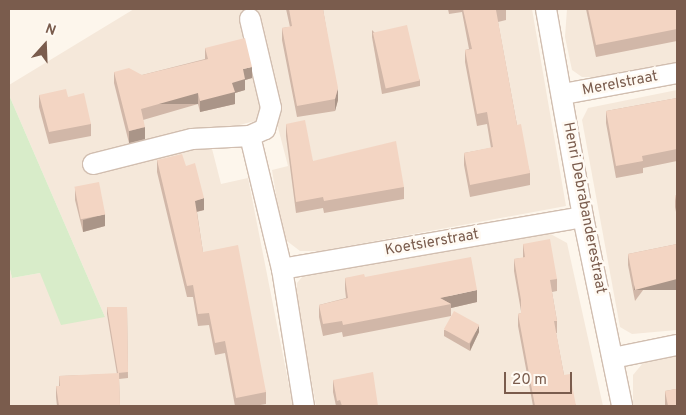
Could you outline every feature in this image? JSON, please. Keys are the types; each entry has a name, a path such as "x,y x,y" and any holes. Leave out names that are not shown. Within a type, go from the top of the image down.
{"street":[{"name":"Henri Debrabanderestraat","path":"546,9 563,94 583,217 622,406"},
{"path":"93,164 192,139 250,136 265,129 270,108 250,19"},
{"name":"Merelstraat","path":"563,94 677,73"},
{"path":"250,136 282,269 304,406"},
{"name":"Koetsierstraat","path":"282,269 583,217"},
{"path":"613,358 677,345"}],"shaded area":[{"path":"134,9 532,9 566,206 321,251 300,251 283,238 272,170 288,166 275,116 208,133 221,184 248,178 293,406 9,406 9,265 12,278 40,273 105,317 9,95 9,85"},
{"path":"567,9 677,9 677,62 600,77 582,77 572,70 565,37"},
{"path":"677,90 677,330 632,334 620,327 582,120 588,108"},
{"path":"547,232 567,243 603,406 316,406 296,296 297,283 302,277"},
{"path":"677,356 677,406 633,406 633,375 643,363"}],"green space":[{"path":"9,95 105,317 61,325 40,273 12,278 9,265"}],"building":[{"path":"289,9 323,9 338,88 335,99 297,106 282,28 292,26"},
{"path":"463,9 504,9 496,10 517,125 521,124 530,173 470,185 464,153 493,147 487,112 477,114 465,50 472,49"},
{"path":"588,9 677,9 677,29 596,45"},
{"path":"407,25 420,81 386,88 373,33"},
{"path":"245,38 252,67 243,69 245,79 232,83 235,92 200,101 198,93 141,109 145,127 129,131 114,72 129,68 142,75 208,59 205,48"},
{"path":"66,89 68,97 84,93 91,124 49,132 39,95"},
{"path":"677,98 677,149 642,156 643,161 616,166 606,111"},
{"path":"305,120 313,161 396,141 404,187 324,201 323,197 296,202 286,124"},
{"path":"182,154 186,166 195,163 204,198 195,201 203,252 238,245 266,392 236,398 225,341 215,343 209,313 198,314 193,285 187,286 157,160"},
{"path":"99,182 105,214 81,219 74,187"},
{"path":"550,239 557,279 550,280 557,321 554,321 564,375 570,374 576,406 535,406 518,314 521,313 521,300 514,259 525,257 523,244"},
{"path":"677,244 677,279 635,290 628,254"},
{"path":"471,257 477,290 440,298 451,304 343,325 342,321 323,324 319,305 348,298 345,278 364,274 365,277"},
{"path":"107,307 127,307 128,372 118,373"},
{"path":"454,311 479,325 469,343 444,329"},
{"path":"373,372 378,406 342,406 340,400 337,401 333,380"},
{"path":"119,373 120,406 59,406 56,386 60,386 59,376"},
{"path":"677,386 677,406 668,406 665,391 676,389"}]}
